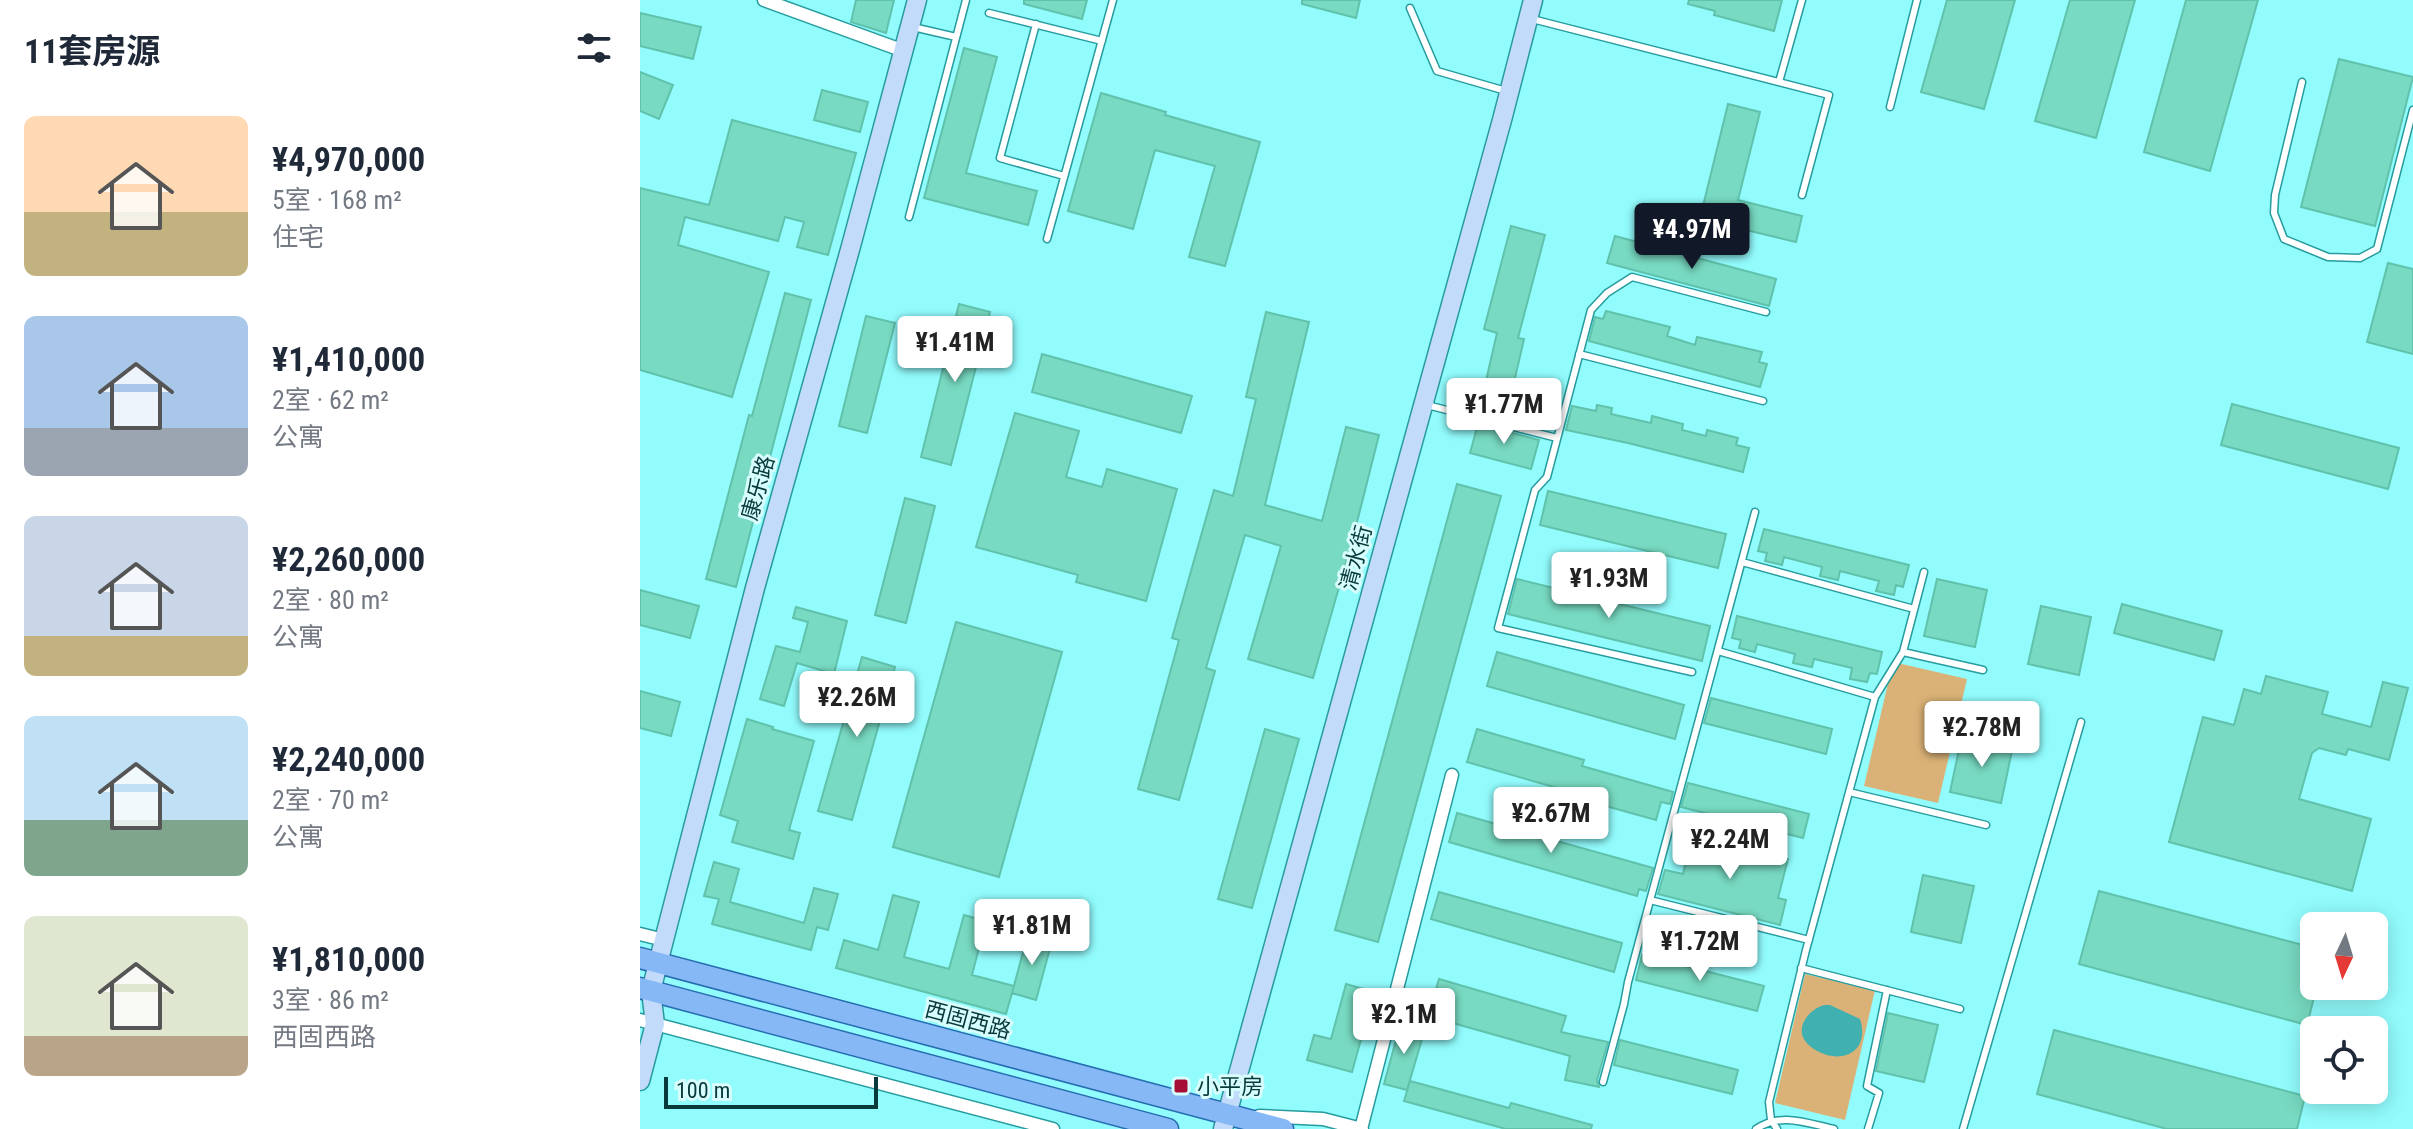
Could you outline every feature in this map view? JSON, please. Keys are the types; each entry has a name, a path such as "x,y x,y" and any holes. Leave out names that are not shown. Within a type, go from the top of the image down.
{"main road":[{"name":"西固西路","path":"649,960 1225,1122 1283,1129"},
{"path":"644,994 1168,1129"}],"street":[{"path":"764,0 904,51"},
{"name":"康乐路","path":"640,1081 648,1022 644,994 649,960 664,940 755,588 917,0"},
{"name":"清水街","path":"1225,1122 1530,9"},
{"path":"1225,1122 1323,1119 1362,1129 1452,775"},
{"path":"640,934 664,940"},
{"path":"648,1022 1053,1129"}],"lane":[{"path":"909,217 966,0"},
{"path":"1047,239 1113,0"},
{"path":"1779,82 1802,0"},
{"path":"1890,107 1917,0"},
{"path":"1410,8 1437,71 1509,92"},
{"path":"1530,9 1829,95 1802,195"},
{"path":"989,13 1102,41"},
{"path":"1036,24 1000,158 1064,176"},
{"path":"910,26 956,37"},
{"path":"2302,82 2275,195 2274,213 2284,239 2328,257 2360,258 2377,249 2413,110"},
{"path":"1692,672 1498,628 1535,490 1547,477 1591,310 1607,293 1632,277 1766,312"},
{"path":"1579,354 1763,401"},
{"path":"1423,404 1557,438"},
{"path":"1603,1082 1755,512"},
{"path":"1742,562 1914,609"},
{"path":"1777,1129 1771,1120 1769,1102 1801,968 1875,697 1903,652 1924,572"},
{"path":"1718,651 1875,697"},
{"path":"1903,652 1983,670"},
{"path":"1963,1129 2081,722"},
{"path":"1849,792 1986,825"},
{"path":"1650,900 1809,940"},
{"path":"1801,968 1960,1009"},
{"path":"1868,1129 1879,1093 1867,1086 1887,990"},
{"path":"1756,1129 1771,1120 1785,1118 1834,1129"}],"shaded area":[{"path":"1893,662 1967,679 1938,803 1864,786"},
{"path":"1805,974 1875,990 1845,1120 1775,1103"},
{"path":"1824,1005 1860,1019 1861,1041 1850,1054 1832,1056 1821,1053 1805,1041 1803,1023 1811,1012"}],"building":[{"path":"856,0 894,0 886,33 851,22"},
{"path":"1024,0 1087,0 1082,19 1024,4"},
{"path":"1302,0 1360,0 1356,18 1302,4"},
{"path":"1689,0 1782,0 1774,31 1714,15 1715,11 1688,4"},
{"path":"1947,0 2015,0 1984,109 1921,92"},
{"path":"2070,0 2135,0 2096,138 2035,121"},
{"path":"2186,0 2258,0 2210,171 2144,152"},
{"path":"640,13 701,27 693,59 640,46"},
{"path":"964,48 997,57 966,173 1037,191 1028,225 924,198"},
{"path":"2339,59 2413,77 2375,226 2301,207"},
{"path":"640,72 673,85 659,119 640,111"},
{"path":"822,90 868,102 860,132 814,120"},
{"path":"1101,93 1260,142 1225,266 1189,257 1215,166 1155,150 1133,229 1068,211"},
{"path":"1728,104 1760,112 1738,200 1802,216 1796,242 1742,229 1745,217 1703,206"},
{"path":"732,120 856,153 828,255 797,247 804,222 785,217 778,241 685,217 678,245 769,272 732,397 640,370 640,188 709,205"},
{"path":"1511,226 1545,235 1518,338 1524,339 1512,391 1560,404 1554,427 1542,428 1481,413 1482,410 1474,408 1480,384 1485,385 1497,333 1484,329"},
{"path":"1615,236 1776,279 1769,306 1607,263"},
{"path":"2388,263 2413,269 2413,354 2367,342"},
{"path":"785,293 811,300 736,587 706,579"},
{"path":"959,304 990,312 951,465 921,457"},
{"path":"1606,311 1670,327 1667,336 1695,345 1697,337 1762,352 1759,362 1767,364 1760,387 1589,341 1595,317 1603,319"},
{"path":"1266,312 1309,322 1265,505 1322,521 1346,427 1379,435 1313,678 1248,659 1281,546 1245,535 1206,668 1215,671 1179,800 1138,789 1179,640 1172,638 1214,490 1233,496 1256,399 1246,397"},
{"path":"866,316 895,323 867,433 839,426"},
{"path":"1042,354 1192,396 1181,433 1032,392"},
{"path":"2232,404 2399,448 2388,489 2221,445"},
{"path":"1597,405 1612,408 1611,414 1651,423 1652,416 1683,424 1682,430 1706,436 1707,430 1738,438 1736,445 1749,448 1743,472 1566,430 1572,406 1596,411"},
{"path":"1015,413 1079,431 1066,477 1102,487 1107,469 1177,489 1146,601 1076,582 1078,575 976,547"},
{"path":"1478,424 1539,440 1531,469 1470,453"},
{"path":"1457,484 1501,496 1378,942 1335,930"},
{"path":"1548,491 1726,534 1718,568 1540,525"},
{"path":"905,498 935,506 906,623 875,615"},
{"path":"1764,529 1909,565 1903,587 1896,585 1894,595 1876,591 1879,581 1840,571 1838,580 1820,576 1822,567 1784,557 1782,565 1765,561 1767,553 1758,551"},
{"path":"1517,579 1710,626 1702,661 1508,614"},
{"path":"1937,579 1987,590 1975,647 1924,636"},
{"path":"640,590 699,606 690,638 640,625"},
{"path":"2122,604 2222,631 2214,660 2114,633"},
{"path":"2041,606 2091,617 2079,675 2028,664"},
{"path":"796,607 847,621 834,674 797,663 784,706 760,699 776,646 800,652 808,622 793,618"},
{"path":"1737,616 1882,652 1877,674 1870,673 1867,682 1850,679 1852,668 1814,659 1812,667 1793,663 1795,654 1757,644 1755,652 1739,648 1741,640 1732,638"},
{"path":"956,622 1062,652 999,877 893,847"},
{"path":"1497,652 1684,705 1675,739 1487,686"},
{"path":"862,657 895,667 852,820 818,811"},
{"path":"2266,676 2328,692 2322,714 2371,727 2383,682 2408,688 2389,760 2348,749 2346,755 2319,748 2312,753 2299,799 2371,819 2352,891 2169,842 2203,717 2234,725 2244,689 2261,694"},
{"path":"640,691 680,702 671,736 640,728"},
{"path":"1711,698 1832,729 1826,754 1704,723"},
{"path":"747,719 814,741 789,830 800,833 793,859 732,842 738,821 720,815"},
{"path":"1265,729 1299,739 1252,908 1218,899"},
{"path":"1477,729 1584,760 1582,766 1673,792 1670,804 1661,802 1656,820 1467,762"},
{"path":"1962,735 2013,746 2001,803 1950,792"},
{"path":"1688,783 1809,814 1803,838 1681,807"},
{"path":"1457,813 1653,868 1646,891 1639,889 1637,896 1449,842"},
{"path":"1692,836 1788,859 1778,898 1786,900 1780,925 1658,894 1665,870 1683,874"},
{"path":"714,862 739,869 730,902 804,923 814,888 838,894 828,930 817,927 811,950 712,924 719,899 704,896"},
{"path":"1923,875 1974,886 1961,943 1911,932"},
{"path":"2099,891 2300,944 2300,1000 2313,1000 2309,1016 2300,1016 2300,1023 2079,964"},
{"path":"1439,892 1622,943 1614,972 1431,919"},
{"path":"893,895 919,902 904,957 949,969 964,915 986,921 972,975 1014,986 1006,1014 836,968 844,940 878,950"},
{"path":"1028,934 1052,941 1036,1000 1012,993"},
{"path":"1642,955 1764,986 1757,1011 1636,980"},
{"path":"1439,979 1566,1016 1561,1032 1608,1042 1597,1080 1599,1087 1565,1080 1570,1056 1428,1016"},
{"path":"1346,984 1374,992 1352,1072 1307,1060 1314,1035 1331,1039"},
{"path":"1888,1013 1938,1025 1924,1082 1876,1071"},
{"path":"1401,1022 1425,1029 1407,1090 1384,1084"},
{"path":"2054,1030 2300,1095 2300,1104 2303,1104 2297,1129 2167,1129 2037,1094"},
{"path":"1620,1040 1738,1070 1732,1094 1614,1065"},
{"path":"1410,1081 1509,1108 1511,1103 1592,1125 1591,1129 1506,1129 1404,1101"}],"place":[{"name":"小平房","path":"1181,1086"}]}
